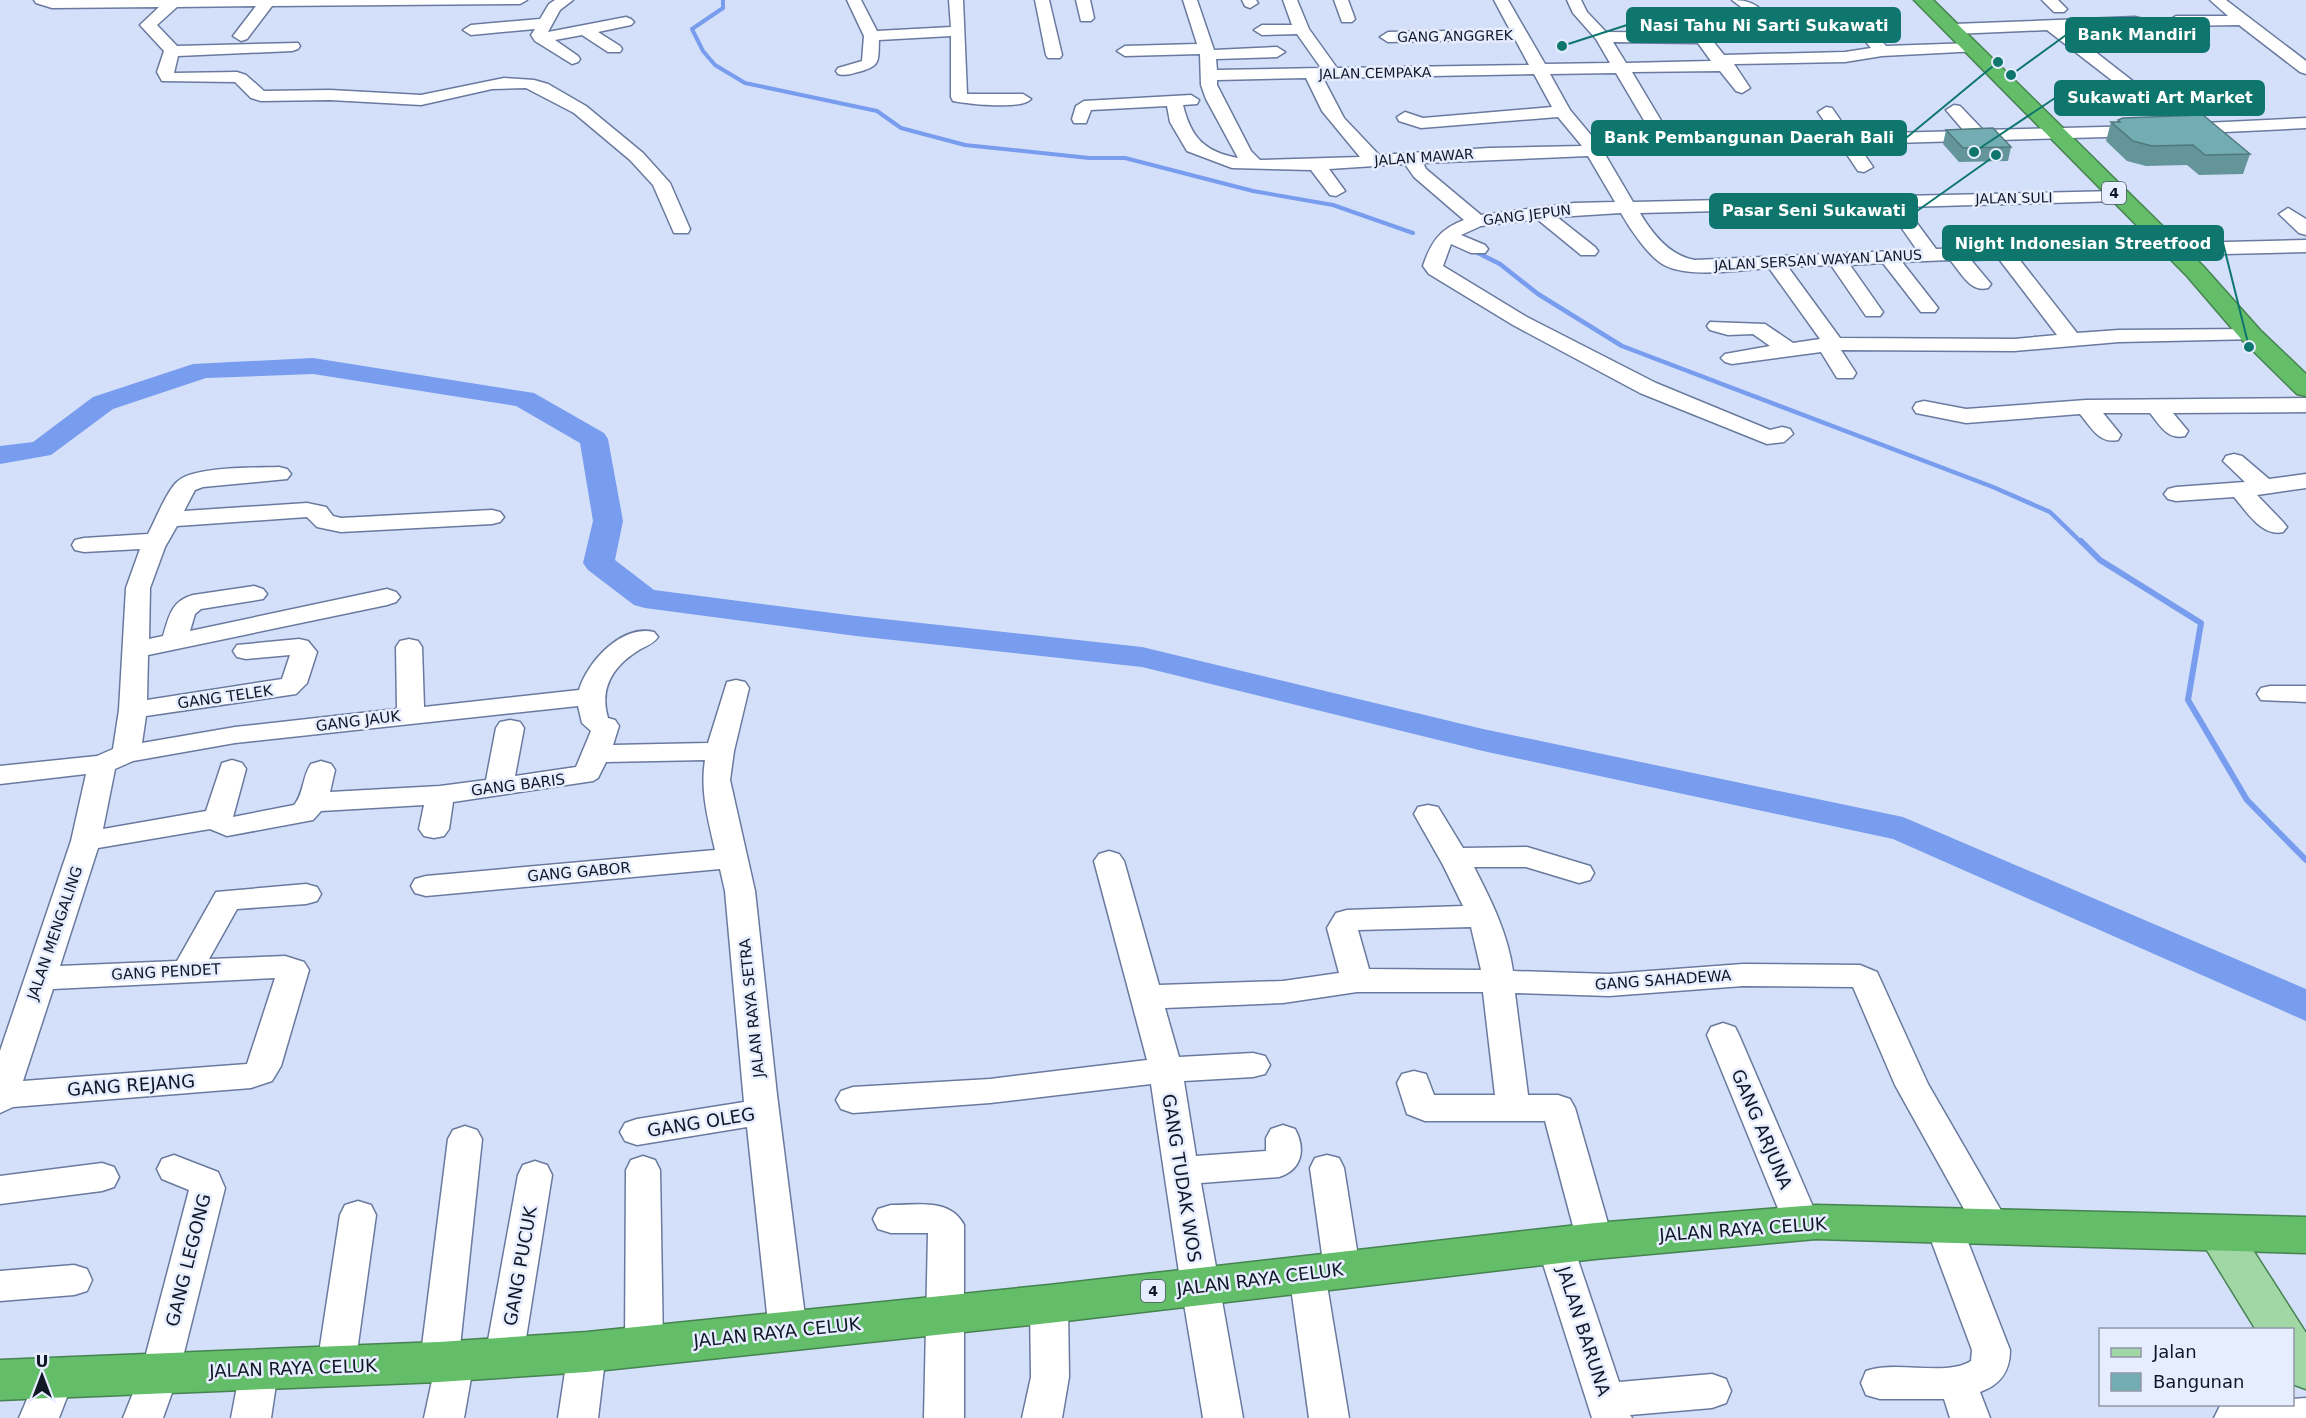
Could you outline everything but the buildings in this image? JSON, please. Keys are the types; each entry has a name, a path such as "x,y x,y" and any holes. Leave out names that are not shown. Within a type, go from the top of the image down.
{"highway":[{"name":"4","path":"1923,0 1954,28 2116,196 2174,251 2251,335 2306,388"},
{"name":"JALAN RAYA CELUK","path":"0,1380 56,1376 259,1371 586,1352 1049,1304 1575,1243 1802,1223 1943,1224 2306,1235"}],"main road":[{"path":"2219,1234 2281,1328"}],"street":[{"path":"41,0 52,3 520,0"},
{"path":"543,31 554,7 566,0"},
{"path":"844,71 869,64 872,36 854,0"},
{"path":"956,0 959,31 959,97 970,100 1023,99"},
{"path":"1042,0 1049,30 1048,41 1054,55"},
{"path":"1083,0 1086,18"},
{"path":"1190,0 1207,52 1214,99 1244,154 1255,165"},
{"path":"1290,0 1301,29 1333,74"},
{"path":"1341,0 1347,19"},
{"name":"JALAN SERSAN WAYAN LANUS","path":"1501,0 1542,70 1563,112 1592,149 1624,206 1641,231 1676,264 1695,266 1930,255 2297,247"},
{"path":"1574,0 1579,10 1602,37 1656,129 1668,145"},
{"path":"1739,0 1754,10 1767,26"},
{"path":"2217,0 2306,69"},
{"path":"174,2 148,25 173,51 292,46"},
{"path":"241,36 267,2"},
{"path":"370,19 380,2"},
{"path":"422,21 436,2"},
{"path":"1488,17 1511,17"},
{"path":"2176,21 2242,20"},
{"path":"1826,21 1857,22 1882,51"},
{"path":"471,30 585,30 626,22"},
{"path":"1954,28 2135,22 2158,27"},
{"path":"2052,26 2133,89"},
{"path":"1262,30 1301,29"},
{"path":"585,30 614,49"},
{"path":"543,31 572,59"},
{"path":"872,36 959,31"},
{"path":"1602,37 1660,31 1702,38 1742,88"},
{"name":"GANG ANGGREK","path":"1388,38 1522,34"},
{"path":"1777,45 1787,58"},
{"name":"JALAN CEMPAKA","path":"1209,75 1542,70 1845,57 1882,51 1973,48"},
{"path":"173,51 165,72 168,78 237,77 242,78 255,93 274,97 330,95 413,101 506,83 542,86 595,122 649,168 662,185 681,229"},
{"path":"1125,51 1277,52"},
{"path":"1313,74 1329,111 1345,132 1382,160 1405,183"},
{"path":"1080,119 1087,105 1120,111 1174,101 1214,99"},
{"name":"JALAN MAWAR","path":"1174,101 1179,122 1194,148 1232,163 1255,165 1316,165 1413,159 1493,160 1592,149 1668,145 1980,137 2306,124"},
{"path":"2230,107 2255,126"},
{"path":"1954,110 1980,137"},
{"path":"1405,117 1421,123 1524,112 1563,112"},
{"path":"1826,112 1864,167"},
{"path":"1769,124 1784,142"},
{"path":"1720,144 1733,162"},
{"path":"1413,159 1420,173 1477,221"},
{"path":"1316,165 1336,191"},
{"name":"JALAN SULI","path":"1624,206 2116,196"},
{"path":"1892,201 1930,255"},
{"name":"GANG JEPUN","path":"1440,246 1457,229 1477,221 1624,206"},
{"path":"1541,213 1588,251"},
{"path":"2288,214 2306,230"},
{"path":"1478,249 1440,246 1432,266 1520,321 1648,388 1767,437 1782,434"},
{"path":"2297,247 2306,263"},
{"path":"2006,255 2070,338"},
{"path":"1957,256 1980,284"},
{"path":"1889,258 1928,308"},
{"path":"1836,259 1873,312"},
{"path":"1774,262 1830,344 1845,373"},
{"path":"1717,326 1728,329 1758,328 1789,350"},
{"path":"1732,358 1830,344 2014,345 2070,338 2251,335"},
{"path":"1924,408 1966,416 2086,407 2306,405"},
{"path":"2156,406 2177,430"},
{"path":"2086,407 2110,435"},
{"path":"2234,461 2265,487"},
{"name":"JALAN MENGALING","path":"1,1097 86,841 133,710 138,588 156,541 186,486 191,483 207,479 279,474"},
{"path":"2176,494 2240,490 2306,481"},
{"path":"2240,490 2276,527"},
{"path":"168,519 307,510 318,512 326,522 341,525 492,517"},
{"path":"84,545 156,541"},
{"path":"175,640 183,611 193,603 254,594"},
{"path":"135,650 387,597"},
{"path":"591,697 604,665 620,650 645,637"},
{"name":"GANG TELEK","path":"133,710 284,690 294,683 304,652 299,647 246,651"},
{"path":"409,647 411,714"},
{"name":"JALAN RAYA SETRA","path":"736,688 720,751 716,780 717,799 740,891 788,1332"},
{"path":"2270,694 2306,694"},
{"name":"GANG JAUK","path":"0,775 114,759 235,735 411,714 591,697"},
{"name":"GANG BARIS","path":"86,841 218,818 222,825 231,827 298,815 313,802 440,795 584,775 595,754 604,726 596,723 591,697"},
{"path":"499,788 510,728"},
{"path":"595,754 720,751"},
{"path":"218,818 232,769"},
{"path":"313,802 321,770"},
{"path":"434,829 440,795"},
{"path":"1414,1083 1419,1105 1425,1108 1513,1107 1496,982 1495,955 1482,916 1456,858 1428,814"},
{"path":"1456,858 1527,857 1579,873"},
{"name":"GANG GABOR","path":"426,886 733,858"},
{"name":"GANG TUDAK WOS","path":"1109,861 1148,997 1166,1070 1199,1286 1223,1418"},
{"path":"188,970 227,899 306,894"},
{"path":"1357,981 1342,928 1347,920 1482,916"},
{"name":"GANG PENDET","path":"40,978 188,970 292,969 290,984 264,1066 260,1072"},
{"name":"GANG SAHADEWA","path":"1148,997 1283,992 1357,981 1423,979 1609,985 1743,975 1860,976 1866,980 1912,1085 1960,1165 1992,1226"},
{"name":"GANG ARJUNA","path":"1723,1035 1802,1223"},
{"path":"853,1100 990,1091 1166,1070 1253,1065"},
{"name":"GANG REJANG","path":"1,1097 251,1076 260,1072"},
{"name":"JALAN BARUNA","path":"1513,1107 1558,1108 1575,1243 1609,1409"},
{"name":"GANG OLEG","path":"637,1132 764,1111"},
{"path":"1181,1171 1279,1164 1284,1160 1283,1138"},
{"path":"444,1418 465,1139"},
{"path":"1327,1168 1324,1271 1329,1418"},
{"name":"GANG LEGONG","path":"143,1418 160,1373 207,1188 202,1178 174,1169"},
{"path":"643,1170 644,1346"},
{"name":"GANG PUCUK","path":"504,1357 535,1175"},
{"path":"0,1190 102,1177"},
{"path":"336,1366 358,1215"},
{"path":"891,1219 939,1219 946,1226 947,1313 944,1418"},
{"path":"1880,1383 1957,1381 1984,1373 1991,1361 1991,1350 1943,1224"},
{"path":"0,1286 74,1280"},
{"path":"1042,1418 1050,1377 1049,1304"},
{"path":"578,1418 586,1352"},
{"path":"251,1418 259,1371"},
{"path":"39,1418 56,1376"},
{"path":"1957,1381 1970,1418"},
{"path":"1609,1409 1712,1391"},
{"path":"2234,1418 2306,1414"}],"waterway":[{"path":"723,0 723,8 692,29 703,51 715,65 745,83 877,111 901,128 965,145 1089,158 1125,158 1253,191 1333,205 1413,233"},
{"path":"1472,250 1500,264 1538,294 1622,346 1993,487 2050,512 2082,543"},
{"path":"0,455 41,449 103,403 203,370 313,366 524,399 594,439 608,521 599,563 645,598 856,626 1142,657 1483,740 1903,829 2306,1006"},
{"path":"2081,541 2100,560 2201,623 2188,700 2247,800 2306,860"}],"place":[{"name":"Nasi Tahu Ni Sarti Sukawati","path":"1562,46"},
{"name":"Bank Pembangunan Daerah Bali","path":"1998,62"},
{"name":"Bank Mandiri","path":"2011,75"},
{"name":"Sukawati Art Market","path":"1974,152"},
{"name":"Pasar Seni Sukawati","path":"1996,155"},
{"name":"Night Indonesian Streetfood","path":"2249,347"}]}
